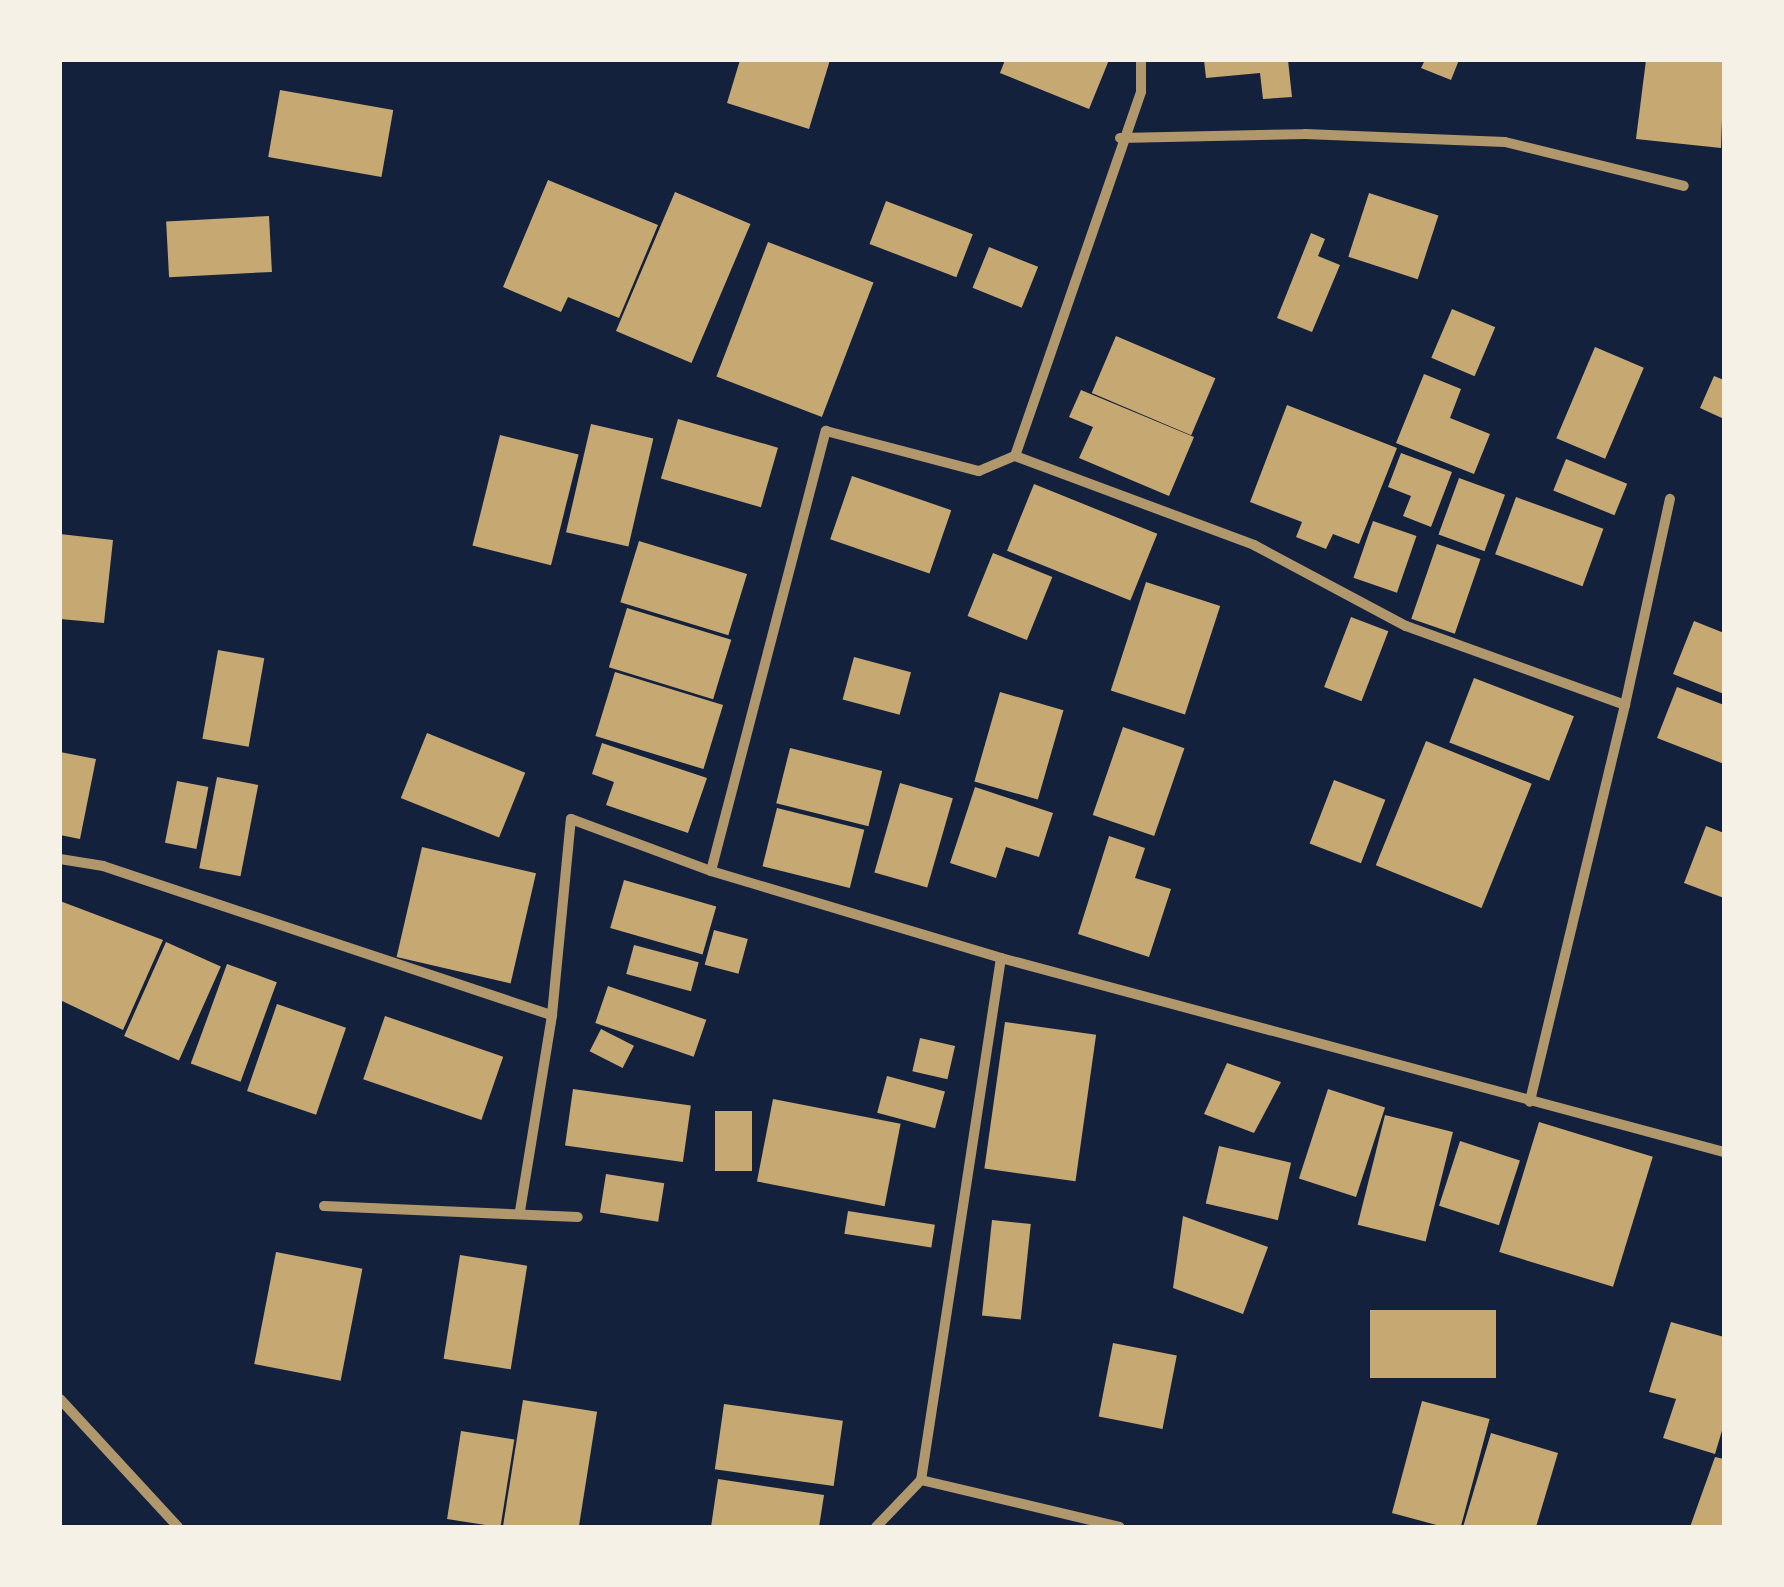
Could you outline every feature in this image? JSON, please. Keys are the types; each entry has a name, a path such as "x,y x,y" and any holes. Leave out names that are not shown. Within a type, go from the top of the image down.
{"street":[{"path":"1016,456 1120,138 1141,92 1140,60"},
{"path":"1120,138 1305,134 1506,142 1684,186"},
{"path":"710,871 826,432 979,471 1016,456 1254,545 1406,626 1625,705"},
{"path":"1530,1102 1670,499"},
{"path":"520,1211 552,1015 571,819 710,871 1001,958 1724,1152"},
{"path":"60,859 103,866 552,1015"},
{"path":"876,1527 921,1480 1001,958"},
{"path":"324,1206 520,1211 578,1217"},
{"path":"60,1398 178,1527"},
{"path":"921,1480 1120,1527"}],"building":[{"path":"740,60 830,60 809,129 727,103"},
{"path":"1005,60 1109,60 1089,109 1000,73"},
{"path":"1204,60 1288,60 1292,97 1263,99 1260,73 1206,78"},
{"path":"1425,60 1459,60 1451,80 1421,68"},
{"path":"1646,60 1724,60 1721,148 1636,139"},
{"path":"280,90 393,110 381,177 268,157"},
{"path":"548,180 658,225 619,318 568,297 561,312 503,287"},
{"path":"675,192 750,224 691,363 616,331"},
{"path":"1369,193 1438,216 1418,279 1348,257"},
{"path":"886,201 973,234 956,277 870,244"},
{"path":"269,216 272,272 169,277 166,221"},
{"path":"1311,233 1325,239 1318,256 1340,265 1312,332 1277,318"},
{"path":"768,242 873,282 822,417 716,376"},
{"path":"989,247 1038,267 1022,308 973,288"},
{"path":"1452,309 1495,327 1475,376 1431,358"},
{"path":"1116,336 1215,378 1191,435 1092,393"},
{"path":"1595,347 1644,368 1605,459 1556,438"},
{"path":"1424,374 1461,389 1450,418 1490,434 1474,474 1396,443"},
{"path":"1714,376 1724,380 1724,419 1700,408"},
{"path":"1081,390 1194,437 1169,496 1079,458 1093,427 1069,417"},
{"path":"1287,405 1397,448 1359,544 1333,534 1326,549 1296,537 1302,522 1250,502"},
{"path":"678,419 778,448 761,507 661,479"},
{"path":"591,424 653,438 628,547 566,532"},
{"path":"500,435 579,455 551,565 472,546"},
{"path":"1401,453 1452,472 1431,527 1403,516 1411,496 1388,487"},
{"path":"1566,459 1627,484 1614,515 1553,491"},
{"path":"852,476 951,510 929,574 830,539"},
{"path":"1459,478 1505,495 1485,551 1438,534"},
{"path":"1034,484 1157,534 1130,601 1007,551"},
{"path":"1516,497 1603,529 1583,586 1495,554"},
{"path":"1373,521 1416,536 1397,593 1353,578"},
{"path":"60,534 113,540 104,623 60,619"},
{"path":"639,541 747,574 728,635 620,602"},
{"path":"1437,544 1480,559 1455,634 1411,619"},
{"path":"993,553 1052,577 1027,640 968,616"},
{"path":"1146,582 1220,606 1185,715 1111,690"},
{"path":"627,608 731,640 713,699 609,667"},
{"path":"1351,617 1388,631 1361,701 1324,687"},
{"path":"1694,621 1724,633 1724,694 1673,674"},
{"path":"218,650 264,658 249,747 202,739"},
{"path":"854,657 911,672 900,715 843,700"},
{"path":"615,672 723,705 703,769 595,736"},
{"path":"1474,678 1574,716 1549,781 1449,742"},
{"path":"1677,687 1724,705 1724,764 1657,738"},
{"path":"1000,692 1063,710 1038,800 974,781"},
{"path":"1123,727 1184,748 1154,836 1093,815"},
{"path":"427,733 525,773 499,838 401,798"},
{"path":"1426,741 1532,784 1482,908 1376,865"},
{"path":"602,743 707,778 688,833 606,805 614,782 592,774"},
{"path":"790,748 882,771 868,826 776,803"},
{"path":"60,752 96,759 80,839 60,835"},
{"path":"217,777 258,785 240,876 199,868"},
{"path":"1334,780 1385,800 1361,863 1310,843"},
{"path":"177,781 208,787 196,849 165,843"},
{"path":"900,783 953,798 927,888 874,872"},
{"path":"975,787 1053,813 1039,857 1006,847 996,878 950,863"},
{"path":"777,808 864,830 850,888 762,866"},
{"path":"1706,826 1724,833 1724,898 1684,883"},
{"path":"1109,836 1145,848 1135,878 1171,889 1149,957 1078,934"},
{"path":"422,847 536,873 511,983 397,957"},
{"path":"624,880 716,906 702,955 610,928"},
{"path":"60,901 163,940 123,1030 60,1000"},
{"path":"714,930 748,939 738,974 705,965"},
{"path":"166,942 221,966 179,1060 124,1036"},
{"path":"634,945 699,962 691,991 626,974"},
{"path":"227,964 277,982 241,1082 191,1064"},
{"path":"608,986 706,1020 694,1057 595,1023"},
{"path":"277,1004 346,1028 316,1115 247,1091"},
{"path":"385,1016 503,1057 481,1120 363,1079"},
{"path":"1005,1022 1096,1035 1076,1181 984,1169"},
{"path":"601,1029 634,1046 623,1068 590,1051"},
{"path":"920,1038 955,1046 947,1079 912,1071"},
{"path":"1227,1063 1281,1082 1254,1133 1204,1114"},
{"path":"887,1076 945,1092 935,1128 877,1113"},
{"path":"573,1089 691,1106 683,1162 565,1145"},
{"path":"1328,1089 1385,1108 1356,1197 1299,1178"},
{"path":"773,1099 901,1124 885,1206 757,1181"},
{"path":"715,1111 752,1111 752,1171 715,1171"},
{"path":"1385,1115 1453,1132 1426,1242 1358,1225"},
{"path":"1539,1122 1653,1157 1613,1287 1499,1252"},
{"path":"1460,1141 1520,1160 1499,1225 1439,1206"},
{"path":"1219,1146 1291,1163 1278,1220 1206,1203"},
{"path":"606,1174 664,1183 658,1222 600,1213"},
{"path":"848,1211 935,1225 931,1247 844,1234"},
{"path":"1183,1216 1268,1247 1243,1314 1173,1288"},
{"path":"992,1220 1031,1224 1021,1320 982,1315"},
{"path":"276,1252 362,1269 341,1381 254,1364"},
{"path":"460,1255 527,1266 511,1369 444,1359"},
{"path":"1370,1310 1496,1310 1496,1378 1370,1378"},
{"path":"1671,1322 1724,1337 1724,1424 1715,1454 1663,1438 1676,1399 1649,1392"},
{"path":"1113,1343 1177,1355 1162,1429 1099,1417"},
{"path":"523,1400 597,1412 579,1527 503,1527"},
{"path":"1422,1401 1490,1419 1461,1527 1444,1527 1392,1513"},
{"path":"724,1404 843,1421 834,1486 715,1469"},
{"path":"461,1431 514,1439 500,1527 447,1519"},
{"path":"1491,1433 1558,1453 1536,1527 1463,1527"},
{"path":"1715,1457 1724,1459 1724,1527 1690,1527"},
{"path":"718,1479 824,1495 819,1527 711,1527"}]}
